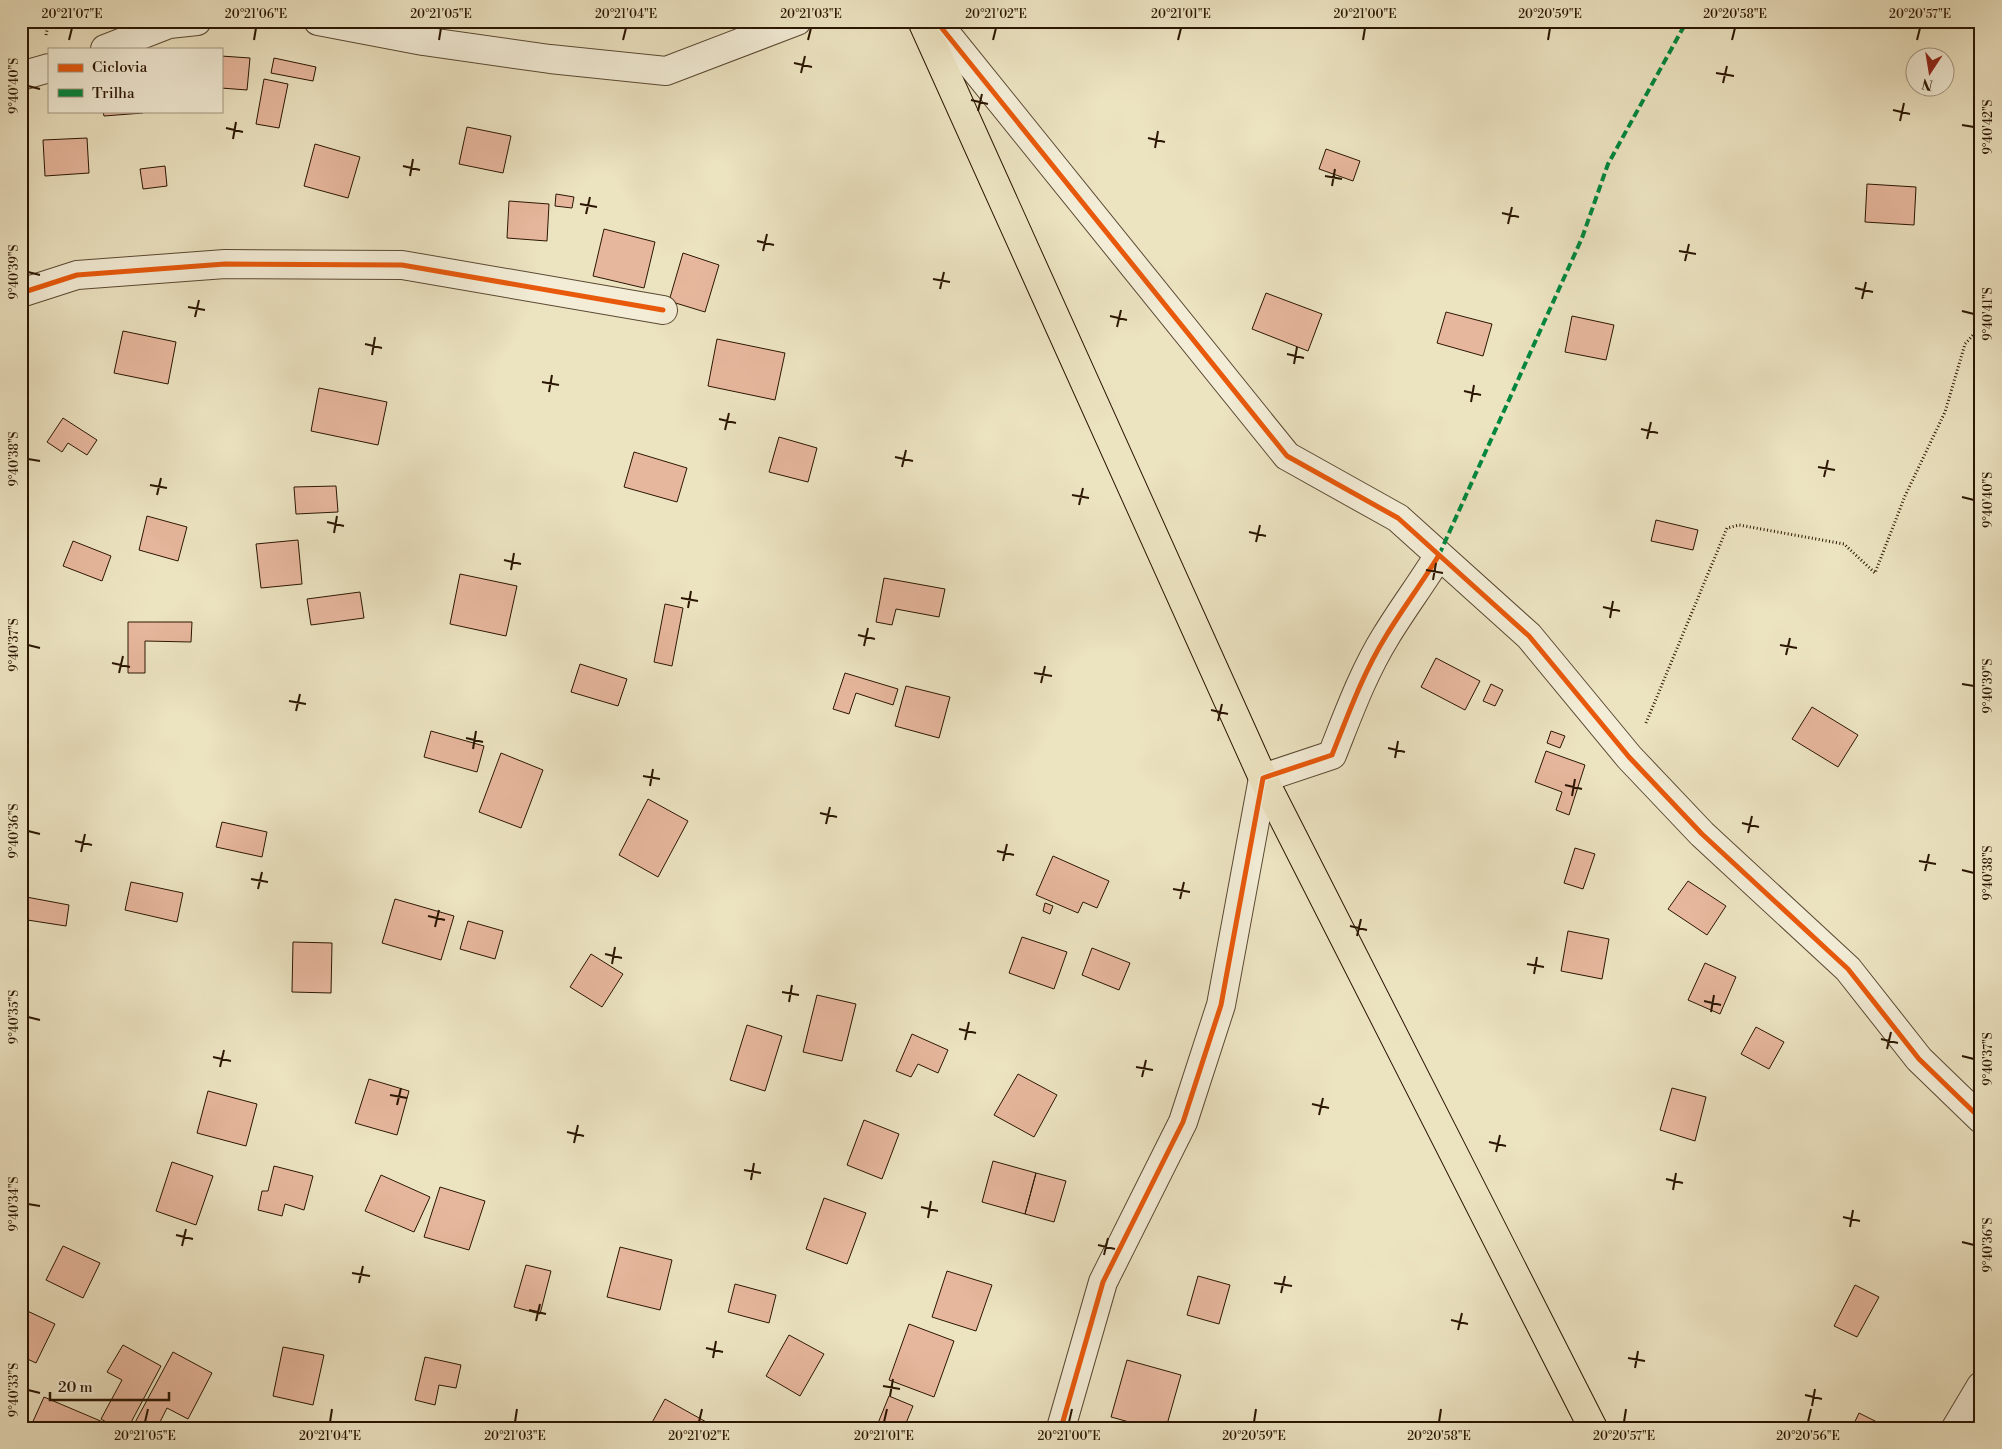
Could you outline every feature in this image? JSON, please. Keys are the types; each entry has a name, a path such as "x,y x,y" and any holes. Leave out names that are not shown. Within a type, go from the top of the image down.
{"main road":[{"path":"922,21 1263,778 1593,1428"}],"street":[{"path":"108,48 169,24 197,21"},
{"path":"318,21 423,41 540,58 666,71 798,21"},
{"path":"936,21 1288,456 1398,518 1529,636 1629,757 1702,834 1848,969 1919,1059 1981,1119"},
{"path":"21,76 48,68"},
{"path":"21,293 76,275 225,264 402,266 662,310"},
{"path":"1061,1428 1103,1282 1183,1122 1221,1006 1263,778 1332,755 1354,699 1386,636 1439,555"},
{"path":"1956,1428 1981,1386"}],"path":[{"path":"1629,757 1651,714 1727,528 1739,525 1844,544 1875,573 1905,496 1945,412 1965,344 1981,326"}],"building":[{"path":"222,56 250,58 247,90 222,88"},
{"path":"274,58 316,67 313,81 271,73"},
{"path":"264,79 288,84 279,128 256,124"},
{"path":"103,112 143,112 143,113 104,116"},
{"path":"467,127 511,136 503,173 459,164"},
{"path":"87,138 89,173 45,176 43,140"},
{"path":"315,144 360,157 348,198 304,186"},
{"path":"1326,149 1360,161 1353,181 1319,169"},
{"path":"165,166 167,186 143,189 140,169"},
{"path":"1867,184 1916,187 1914,225 1865,222"},
{"path":"556,194 574,197 572,208 555,206"},
{"path":"509,201 549,204 547,241 507,238"},
{"path":"604,229 655,242 644,288 593,276"},
{"path":"683,253 719,265 705,312 669,301"},
{"path":"1266,293 1322,314 1308,351 1252,329"},
{"path":"1446,312 1492,324 1483,356 1437,343"},
{"path":"1572,316 1614,325 1606,360 1565,352"},
{"path":"123,331 176,342 168,384 114,373"},
{"path":"717,339 785,353 775,400 708,386"},
{"path":"319,388 387,402 378,445 311,431"},
{"path":"63,418 97,440 87,455 68,443 62,452 47,442"},
{"path":"779,437 817,448 808,482 769,472"},
{"path":"634,452 687,468 677,502 624,487"},
{"path":"336,486 338,512 296,514 294,487"},
{"path":"147,516 187,527 178,561 139,550"},
{"path":"1656,520 1698,530 1693,550 1651,541"},
{"path":"298,540 302,584 261,588 256,544"},
{"path":"73,541 111,556 102,581 63,566"},
{"path":"460,574 517,586 506,636 450,624"},
{"path":"884,578 945,589 939,617 896,609 892,625 876,622"},
{"path":"360,592 364,618 311,625 307,599"},
{"path":"665,604 683,608 672,666 654,662"},
{"path":"128,622 192,622 191,642 145,641 145,673 128,673"},
{"path":"1436,658 1480,681 1465,710 1421,687"},
{"path":"580,664 627,679 618,706 571,692"},
{"path":"845,673 898,689 893,705 856,693 849,714 833,709"},
{"path":"1491,684 1503,690 1495,706 1483,701"},
{"path":"906,686 950,697 939,738 895,726"},
{"path":"1812,707 1858,735 1838,767 1792,739"},
{"path":"431,731 484,746 477,772 424,757"},
{"path":"1551,731 1565,736 1560,748 1547,743"},
{"path":"1546,751 1585,765 1569,815 1556,810 1562,792 1535,782"},
{"path":"501,753 543,770 521,828 479,812"},
{"path":"648,799 688,821 658,877 619,855"},
{"path":"222,822 267,832 262,857 216,847"},
{"path":"1575,848 1595,854 1583,889 1564,883"},
{"path":"1053,856 1109,881 1097,908 1083,902 1078,913 1036,895"},
{"path":"1688,881 1726,906 1707,935 1668,909"},
{"path":"131,882 183,893 177,922 125,910"},
{"path":"21,896 69,905 66,926 21,919"},
{"path":"395,899 454,916 441,960 382,943"},
{"path":"1045,903 1053,906 1050,914 1043,911"},
{"path":"468,921 503,931 495,959 460,949"},
{"path":"1568,931 1609,939 1602,979 1561,971"},
{"path":"1022,937 1067,952 1054,989 1009,973"},
{"path":"293,942 332,943 331,993 292,992"},
{"path":"1092,948 1130,963 1119,990 1082,975"},
{"path":"591,954 623,974 602,1007 570,987"},
{"path":"1705,963 1736,977 1720,1014 1688,1000"},
{"path":"817,995 856,1004 842,1061 803,1052"},
{"path":"747,1025 782,1036 765,1091 730,1080"},
{"path":"1756,1027 1784,1042 1769,1069 1741,1054"},
{"path":"912,1034 948,1050 938,1073 918,1064 911,1077 896,1071"},
{"path":"1018,1074 1057,1095 1034,1137 994,1115"},
{"path":"369,1079 409,1091 397,1135 355,1123"},
{"path":"1672,1088 1706,1097 1695,1141 1660,1130"},
{"path":"208,1091 257,1104 246,1146 197,1133"},
{"path":"864,1120 899,1134 882,1179 847,1165"},
{"path":"993,1161 1036,1173 1025,1214 982,1202"},
{"path":"172,1162 213,1176 196,1225 156,1211"},
{"path":"274,1166 313,1176 304,1210 285,1204 282,1216 258,1210 262,1191 268,1191"},
{"path":"1036,1173 1066,1181 1054,1222 1025,1214"},
{"path":"381,1175 430,1197 414,1232 365,1211"},
{"path":"440,1187 485,1201 469,1250 424,1237"},
{"path":"824,1198 866,1213 847,1264 806,1249"},
{"path":"63,1246 100,1263 83,1298 46,1280"},
{"path":"620,1247 672,1260 660,1310 607,1297"},
{"path":"526,1265 551,1271 540,1314 514,1307"},
{"path":"947,1271 992,1285 976,1331 932,1317"},
{"path":"1198,1276 1230,1285 1219,1324 1187,1315"},
{"path":"735,1284 776,1295 769,1323 728,1312"},
{"path":"1855,1285 1879,1297 1857,1337 1834,1326"},
{"path":"21,1308 55,1324 36,1363 21,1356"},
{"path":"909,1324 954,1341 934,1397 889,1380"},
{"path":"789,1335 824,1354 800,1396 766,1376"},
{"path":"123,1345 161,1366 128,1428 117,1428 101,1419 122,1380 107,1372"},
{"path":"283,1347 324,1355 313,1405 273,1396"},
{"path":"173,1352 212,1373 188,1419 167,1408 157,1428 132,1428"},
{"path":"425,1357 461,1365 456,1388 439,1385 435,1405 415,1400"},
{"path":"1127,1360 1181,1375 1166,1428 1151,1428 1111,1417"},
{"path":"889,1396 913,1406 904,1428 876,1428"},
{"path":"44,1397 110,1425 108,1428 30,1428"},
{"path":"665,1399 717,1428 649,1428"},
{"path":"1859,1413 1889,1428 1852,1428"}],"marked path":[{"path":"1439,555 1582,238 1608,164 1683,28 1693,21"}],"cycle path":[{"path":"936,21 1287,456 1398,518 1529,636 1629,757 1702,834 1848,969 1919,1059 1981,1119"},
{"path":"21,293 77,275 225,264 402,265 663,310"},
{"path":"1061,1428 1103,1282 1183,1122 1221,1005 1263,778 1332,755 1356,694 1378,650 1439,555"}]}
